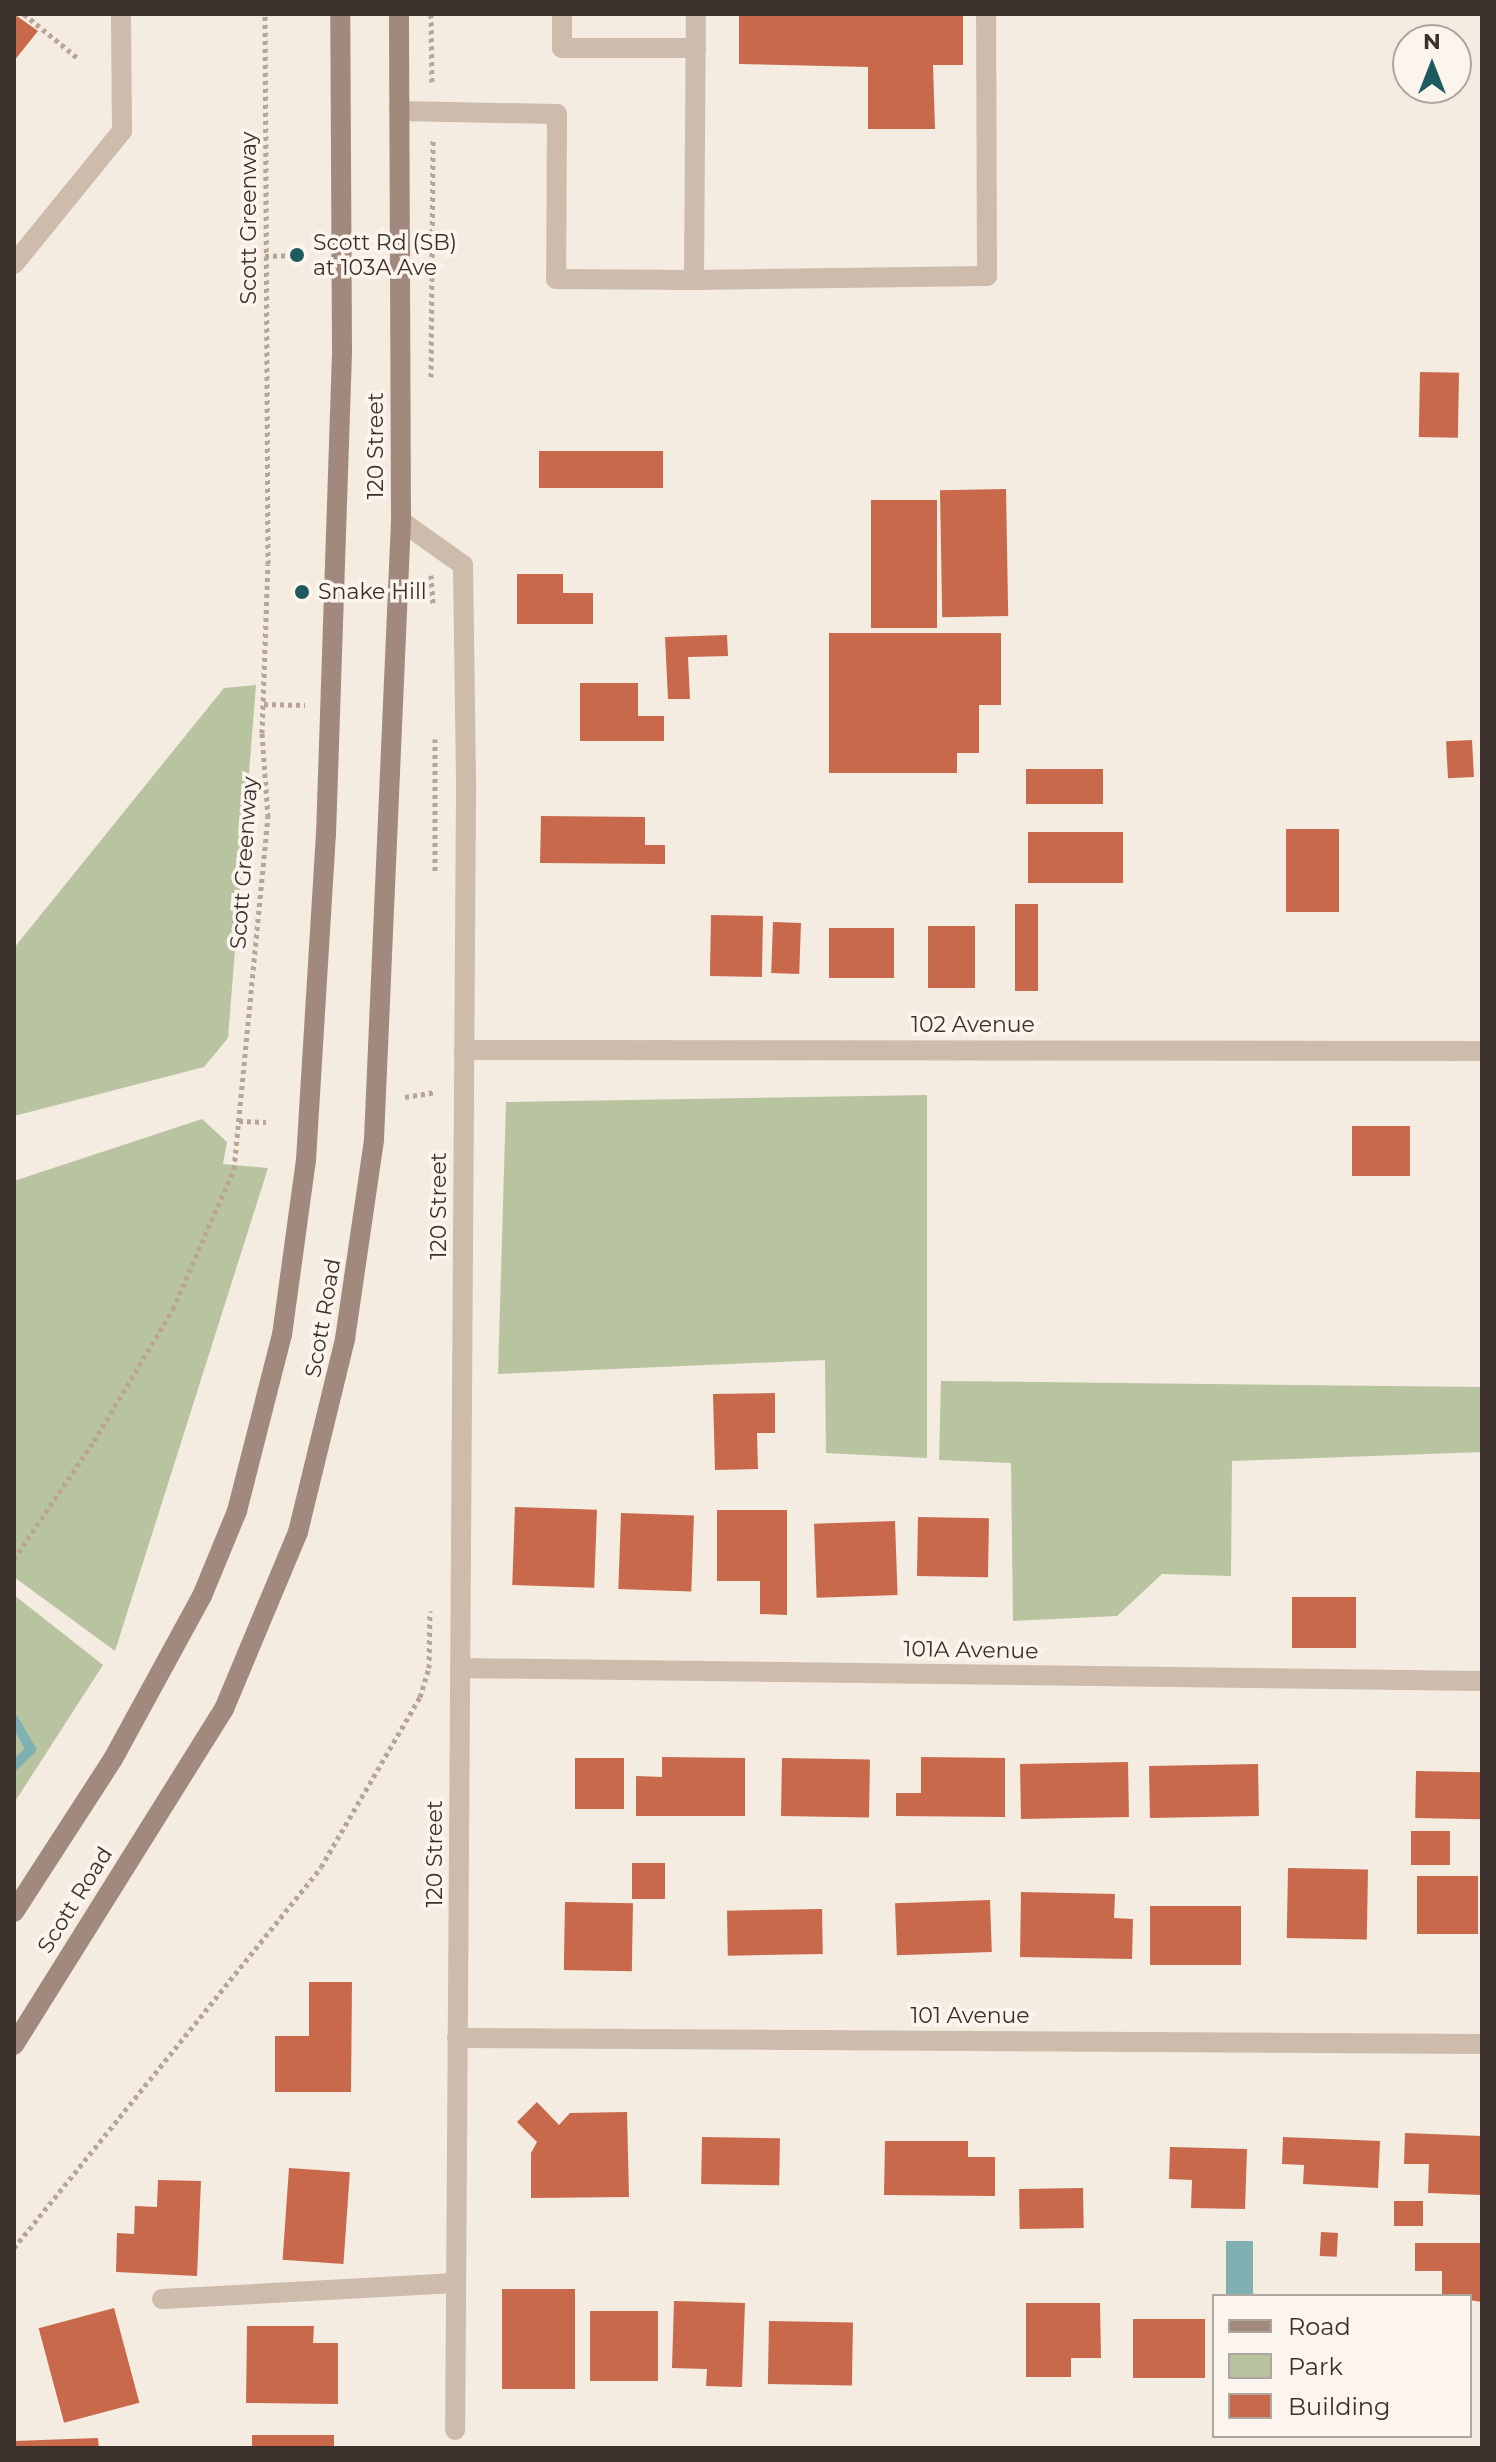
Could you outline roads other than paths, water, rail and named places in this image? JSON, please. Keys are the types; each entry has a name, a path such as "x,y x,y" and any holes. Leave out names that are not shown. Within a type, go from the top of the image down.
{"main road":[{"name":"120 Street","path":"334,515 342,349 340,14"},
{"name":"120 Street","path":"399,14 401,521"},
{"name":"Scott Road","path":"14,1912 160,1678 202,1596 237,1511 282,1335 306,1160 315,1060 330,705 334,515"},
{"name":"Scott Road","path":"14,2045 224,1709 262,1625 298,1532 324,1438 345,1339 374,1139 401,521"}],"street":[{"path":"14,264 122,131 121,14"},
{"path":"562,14 562,48 696,48"},
{"path":"694,280 696,14"},
{"path":"399,111 557,114 556,279 987,276 986,14"},
{"name":"120 Street","path":"401,521 463,565 464,1050 455,2430"},
{"name":"102 Avenue","path":"464,1050 1482,1051"},
{"name":"101A Avenue","path":"460,1668 1482,1681"},
{"name":"101 Avenue","path":"457,2038 1482,2044"},
{"path":"162,2299 456,2283"}],"water":[{"path":"1226,2241 1253,2241 1253,2294 1226,2294"}],"waterway":[{"path":"14,1720 31,1749 14,1766"}],"place":[{"name":"Scott Rd (SB) at 103A Ave","path":"297,255"},
{"name":"Snake Hill","path":"302,592"}]}
